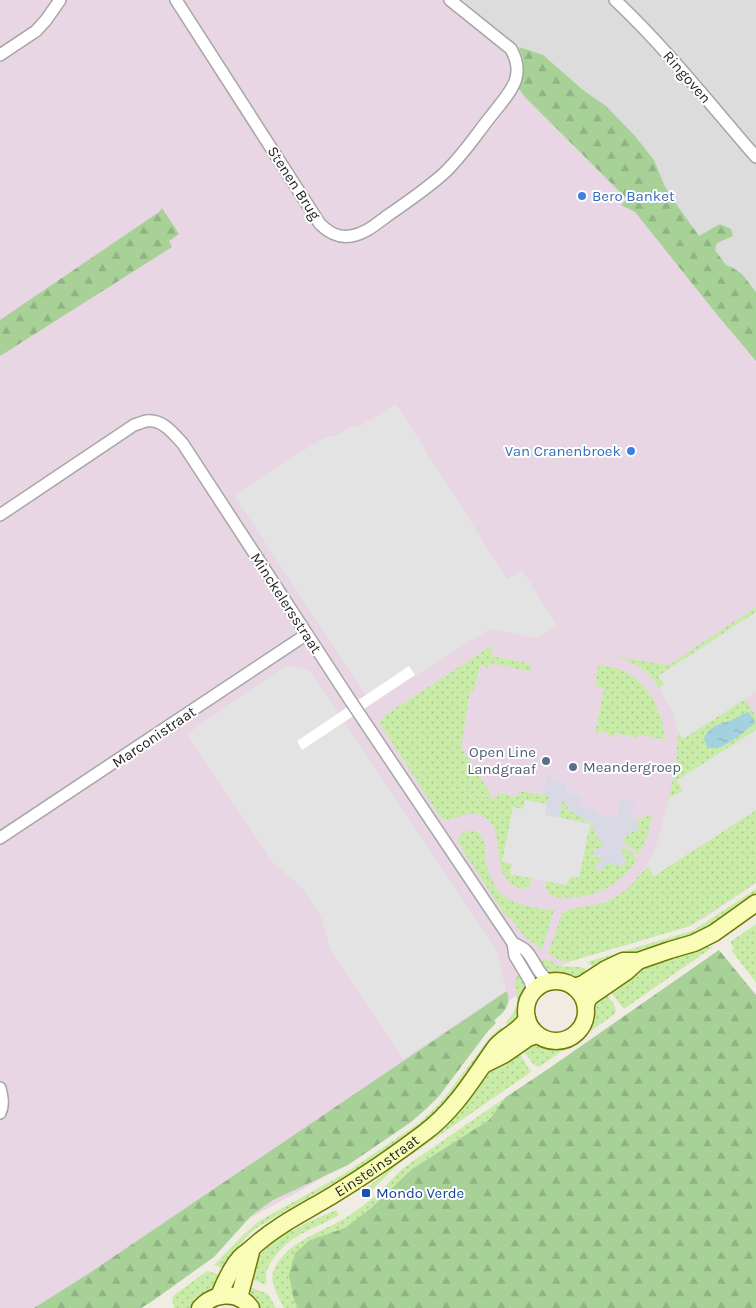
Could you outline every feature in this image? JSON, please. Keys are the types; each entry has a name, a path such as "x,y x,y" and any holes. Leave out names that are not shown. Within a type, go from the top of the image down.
{"street":[{"path":"0,56 36,30 46,20 60,0"},
{"name":"Stenen Brug","path":"176,0 320,224 328,232 339,236 351,236 364,232 419,194 443,174 457,159 516,80 516,57 511,49 450,0"},
{"name":"Ringoven","path":"615,0 635,19 756,157"},
{"name":"Minckelersstraat","path":"0,515 134,425 146,421 157,422 167,426 183,444 513,944 515,956 530,981 533,992"},
{"name":"Marconistraat","path":"0,838 307,634"},
{"path":"574,987 583,984 623,961 638,961 694,943 714,933 756,903"},
{"name":"Minckelersstraat","path":"513,944 525,950 542,975 551,981"},
{"path":"586,1005 591,996 626,972 638,961"},
{"path":"551,981 563,982 574,987 582,995 586,1005 585,1019 582,1026 572,1037 558,1041 544,1039 537,1035 527,1018 527,1004 533,992 541,985 551,981"},
{"name":"Einsteinstraat","path":"219,1296 239,1259 266,1235 340,1190 425,1133 451,1108 485,1064 495,1047 524,1024 527,1018"},
{"name":"Einsteinstraat","path":"485,1064 532,1036 537,1035"},
{"path":"0,1088 2,1109 0,1113"},
{"path":"200,1308 209,1300 219,1296 229,1295 245,1303 252,1248"}],"shaded area":[{"path":"0,0 445,0 498,49 627,199 621,205 635,212 756,361 756,883 703,919 635,942 575,959 551,972 511,999 442,1091 316,1182 210,1240 110,1308 0,1308"},
{"path":"445,0 756,0 756,361 635,212 621,205"},
{"path":"396,404 507,579 522,570 557,626 538,638 489,629 416,676 409,667 366,695 234,495 325,437 338,435 351,427 362,425"},
{"path":"756,612 756,692 683,739 678,731 674,715 659,688 664,685 658,676"},
{"path":"287,665 310,671 497,951 506,991 403,1059 330,948 321,917 301,886 275,865 187,734"},
{"path":"756,730 756,810 654,876 649,867 643,871 659,837 669,798 683,791 677,780"},
{"path":"547,776 553,777 552,781 567,784 566,792 581,795 579,806 598,810 597,814 617,818 621,799 634,802 632,816 638,821 639,828 626,836 622,844 621,849 626,859 625,865 618,866 611,863 601,871 596,869 596,866 602,860 600,857 594,856 593,852 594,849 601,848 603,844 596,836 593,826 582,817 568,810 567,803 563,799 559,817 545,815 549,796 543,795"},
{"path":"525,800 547,804 545,815 590,824 579,878 570,876 567,885 510,874 512,864 502,862 513,807 523,809"}],"green space":[{"path":"519,47 543,55 583,90 606,106 635,136 654,160 664,185 699,236 720,224 731,229 733,236 717,243 715,250 726,265 742,274 756,292 756,361 635,212 621,205 627,199 524,96 519,89 524,68"},
{"path":"162,208 179,234 169,241 172,247 0,356 0,320 159,212"},
{"path":"756,607 756,612 659,676 664,685 659,688 650,676 639,667 626,660 611,656 669,665"},
{"path":"493,645 491,656 528,663 531,668 530,671 527,671 490,663 488,668 480,665 474,692 470,692 461,748 493,797 448,789 497,799 498,793 518,797 519,791 549,796 547,804 525,800 523,809 513,807 512,864 510,874 532,878 530,886 521,889 510,883 504,875 500,866 497,836 488,820 481,815 474,814 452,819 441,818 380,724 385,715"},
{"path":"598,665 613,667 631,675 647,690 658,708 665,740 638,734 637,738 614,733 613,737 608,736 608,733 599,731 598,734 595,733 604,688 595,686"},
{"path":"745,699 756,716 756,730 678,780 683,791 669,798 676,765 678,731 683,739"},
{"path":"563,799 568,807 593,826 603,844 598,849 596,857 601,858 602,860 598,864 603,869 611,863 618,866 625,856 621,846 631,851 637,859 621,878 604,890 572,898 557,897 551,895 548,891 545,881 567,885 570,876 579,877 590,824 559,817"},
{"path":"756,810 756,883 690,926 572,961 559,960 548,953 562,914 566,911 610,900 629,887 648,867 654,876"},
{"path":"653,814 647,837 639,855 631,847 623,843 624,840 628,834 636,830 638,821 634,819"},
{"path":"469,830 482,836 489,873 494,884 505,897 536,908 554,910 542,950 523,935 511,919 505,915 460,846 459,837"},
{"path":"756,889 756,894 731,912 687,936 632,953 597,969 588,963 692,931"},
{"path":"756,924 756,983 732,951 734,949 730,942"},
{"path":"703,947 713,947 624,1009 609,990 641,969"},
{"path":"719,950 756,995 756,1308 298,1308 294,1301 289,1275 295,1253 310,1240 345,1228 371,1208 412,1169 489,1120 506,1097"},
{"path":"542,959 562,966 583,968 591,972 578,978 559,976 543,965 540,961"},
{"path":"520,974 525,993 518,1017 508,1028 506,1022 513,1014 517,1004 515,980"},
{"path":"507,991 508,1004 504,1011 494,1020 496,1023 439,1096 426,1109 411,1122 348,1165 273,1200 251,1216 214,1257 151,1302 141,1308 34,1308 88,1274"},
{"path":"605,993 614,1006 615,1014 539,1067 534,1065 522,1049 540,1042 562,1045 576,1039 587,1027 596,1001"},
{"path":"501,1027 504,1031 480,1055 447,1099 424,1122 350,1174 258,1227 236,1249 225,1269 214,1265 259,1221 344,1174 419,1123 439,1104 491,1036"},
{"path":"518,1051 531,1072 398,1164 367,1195 364,1190 391,1168 412,1154 411,1152 464,1105 496,1066"},
{"path":"506,1097 489,1120 412,1169 371,1208 345,1229 310,1240 294,1301 298,1308 284,1308 272,1277 278,1262 284,1255 298,1243 355,1212 384,1188 406,1166"},
{"path":"336,1210 339,1215 298,1236 283,1248 268,1268 266,1285 249,1278 258,1258 276,1240 291,1230"},
{"path":"207,1271 221,1275 214,1288 199,1298 190,1308 174,1308 172,1299 174,1295"},
{"path":"250,1287 268,1294 276,1308 259,1308 251,1294"}],"water":[{"path":"748,712 755,720 754,724 727,744 712,748 707,745 704,738 710,730"}],"pier":[{"path":"409,666 415,675 302,750 297,741"}],"place":[{"name":"Bero Banket","path":"582,196"},
{"name":"Van Cranenbroek","path":"631,451"},
{"name":"Open Line Landgraaf","path":"546,761"},
{"name":"Meandergroep","path":"573,767"},
{"name":"Mondo Verde","path":"366,1193"}]}
